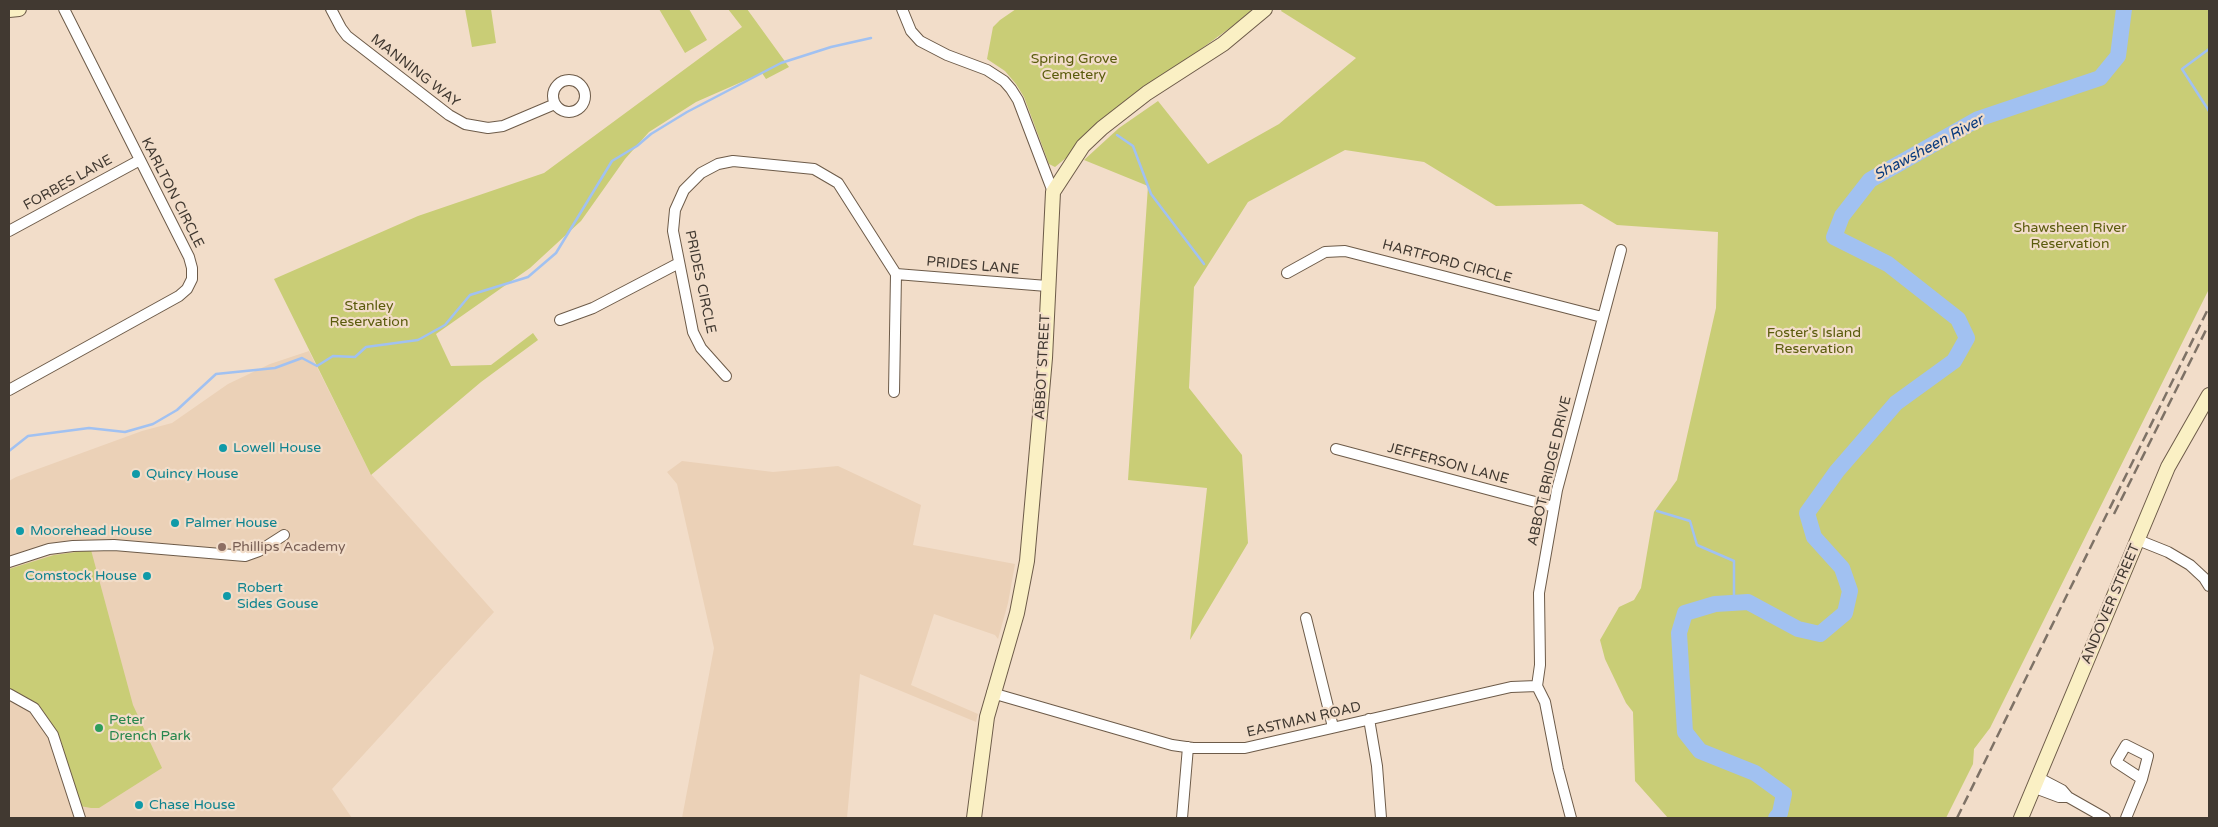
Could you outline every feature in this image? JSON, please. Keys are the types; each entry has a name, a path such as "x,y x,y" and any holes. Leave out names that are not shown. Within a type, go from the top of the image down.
{"street":[{"path":"9,10 19,9"},
{"name":"KARLTON CIRCLE","path":"9,390 174,298 190,284 193,273 191,262 64,9"},
{"name":"MANNING WAY","path":"331,9 340,28 347,36 449,115 465,124 488,128 503,126 555,104"},
{"path":"902,9 911,31 920,41 947,55 988,70 1004,81 1011,89 1018,100 1052,192"},
{"path":"1052,192 1083,146 1102,128 1147,93 1223,44 1265,9"},
{"name":"FORBES LANE","path":"9,231 140,160"},
{"name":"PRIDES CIRCLE","path":"726,376 701,348 693,332 673,231 675,210 679,198 684,190 701,173 718,164 733,161 814,169 838,183 896,274"},
{"name":"ABBOT STREET","path":"974,818 987,717 992,693 1013,630 1027,561 1042,394 1052,192"},
{"name":"ABBOT BRIDGE DRIVE","path":"1572,818 1558,769 1545,702 1537,686 1540,665 1539,593 1554,507 1620,250"},
{"name":"HARTFORD CIRCLE","path":"1287,273 1325,252 1345,251 1602,317"},
{"path":"560,320 593,308 679,262"},
{"path":"894,392 896,274"},
{"name":"PRIDES LANE","path":"896,274 1047,286"},
{"name":"ANDOVER STREET","path":"2022,818 2168,467 2209,395"},
{"name":"JEFFERSON LANE","path":"1336,449 1554,507"},
{"path":"9,562 49,549 73,546 114,545 224,556 244,556 259,551 284,535"},
{"path":"2138,540 2168,552 2190,565 2204,578 2209,586"},
{"path":"1306,618 1333,727"},
{"name":"EASTMAN ROAD","path":"992,693 1172,745 1245,748 1511,687 1537,686"},
{"path":"9,694 34,708 53,735 80,818"},
{"path":"1368,719 1377,766 1381,818"},
{"path":"1182,818 1188,747"},
{"path":"2126,818 2142,779"},
{"path":"2037,783 2062,790 2068,797 2105,818"}],"shaded area":[{"name":"Phillips Academy","path":"309,351 370,473 494,612 332,789 352,818 9,818 9,481 142,431 172,423 228,384 270,364"},
{"path":"682,461 773,472 838,466 921,505 913,545 1015,564 1008,603 998,639 995,635 934,614 911,685 978,714 976,722 860,674 847,818 682,818 714,648 677,484 667,472"}],"green space":[{"path":"465,9 491,9 496,43 472,47"},
{"path":"659,9 689,9 707,40 685,53"},
{"name":"Stanley Reservation","path":"728,9 747,9 789,67 766,79 762,73 696,102 649,132 625,159 581,221 530,268 436,334 451,366 491,365 533,333 538,340 481,382 371,475 274,279 418,216 544,173 742,27"},
{"name":"Spring Grove Cemetery","path":"1016,9 1256,9 1183,62 1055,167 1049,164 1024,97 1016,84 1005,71 987,59 993,27"},
{"path":"1282,9 2209,9 2209,289 1990,728 1974,749 1973,764 1946,818 1668,818 1635,781 1633,712 1626,703 1605,659 1600,640 1619,607 1634,600 1641,588 1654,512 1677,480 1716,308 1718,232 1617,225 1582,204 1496,206 1424,162 1345,150 1248,202 1194,287 1189,388 1242,455 1248,543 1190,640 1207,488 1128,480 1148,186 1084,160 1119,128 1158,101 1208,164 1279,124 1356,58 1281,11"},
{"path":"91,550 133,705 162,768 99,808 80,806 42,718 9,695 9,569 54,555"}],"waterway":[{"name":"Shawsheen River","path":"1776,818 1780,813 1784,794 1755,773 1700,751 1685,732 1679,633 1685,613 1715,604 1748,602 1798,629 1820,634 1845,613 1850,591 1842,568 1814,537 1807,513 1837,471 1896,403 1954,361 1967,338 1958,319 1888,264 1834,237 1842,216 1870,180 1978,119 2100,78 2118,56 2124,9"},
{"path":"9,451 28,436 89,428 125,432 153,424 177,410 216,374 275,368 302,358 317,366 333,356 355,357 366,347 418,340 445,325 470,295 528,277 556,253 612,161 637,146 651,134 687,112 781,63 831,47 871,38"},
{"path":"2209,49 2182,69 2209,111"},
{"path":"1117,135 1133,146 1151,194 1204,264"},
{"path":"1657,511 1690,521 1697,545 1734,561 1734,603"}],"railway":[{"path":"1957,818 2209,307"},
{"path":"2114,514 2208,326"}],"place":[{"name":"Lowell House","path":"223,448"},
{"name":"Quincy House","path":"136,474"},
{"name":"Palmer House","path":"175,523"},
{"name":"Moorehead House","path":"20,531"},
{"name":"Phillips Academy","path":"222,547"},
{"name":"Comstock House","path":"147,576"},
{"name":"Robert Sides Gouse","path":"227,596"},
{"name":"Peter Drench Park","path":"99,728"},
{"name":"Chase House","path":"139,805"}],"park label":[{"name":"Shawsheen River Reservation","path":"2070,236"},
{"name":"Foster's Island Reservation","path":"1814,342"}]}
